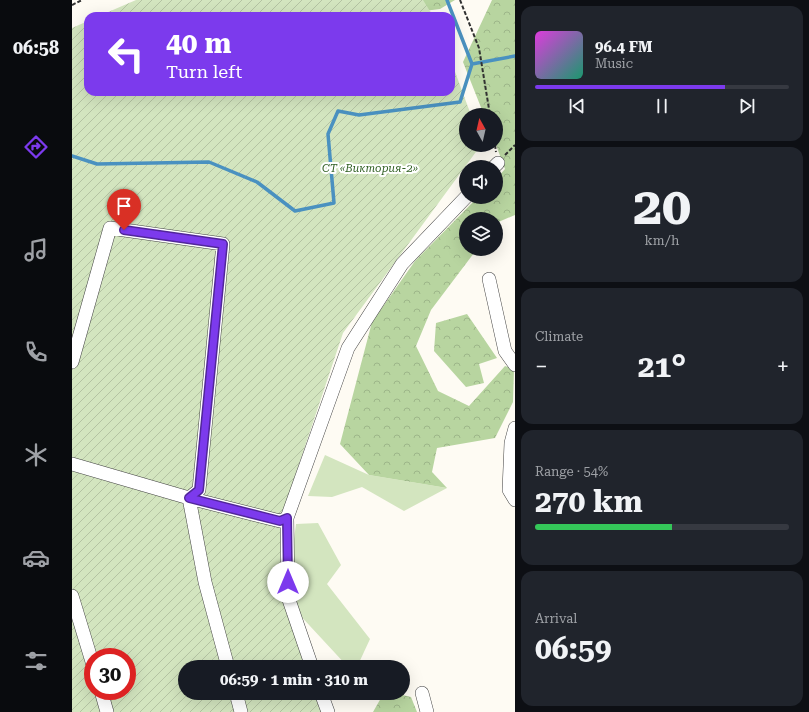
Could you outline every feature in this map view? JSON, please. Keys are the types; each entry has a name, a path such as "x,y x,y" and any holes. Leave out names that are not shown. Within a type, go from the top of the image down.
{"street":[{"path":"310,660 288,598 287,518 348,348 402,264 459,204"},
{"path":"72,362 110,228 223,244 199,490 189,498"},
{"path":"488,279 505,351 515,365"},
{"path":"515,428 511,443 509,490 515,500"},
{"path":"72,464 189,498 280,521 287,518"},
{"path":"189,498 205,582 226,660"},
{"path":"72,596 88,648"},
{"path":"422,693 427,712"},
{"path":"104,700 107,712"},
{"path":"238,700 241,712"},
{"path":"324,700 328,712"}],"path":[{"path":"72,5 82,0"},
{"path":"460,0 480,55 489,108"}],"green space":[{"path":"136,0 423,0 430,12 108,12"},
{"path":"393,0 455,0 440,9 416,12 399,12"},
{"path":"492,0 515,0 515,215 503,220 503,212 463,212 471,204 503,204 503,171 505,169 503,160 502,160 499,152 503,152 503,108 481,108 463,62"},
{"name":"СТ «Виктория-2»","path":"84,23 84,96 455,96 455,72 468,108 459,108 459,152 476,152 470,160 459,160 459,175 343,333 280,521 281,594 305,660 178,660 178,700 320,700 324,712 72,712 72,28"},
{"path":"459,216 459,256 472,256 431,310 416,346 438,391 469,406 505,366 514,369 513,402 495,438 437,448 432,472 447,488 369,475 340,444 372,322 415,261"},
{"path":"467,314 497,358 479,364 484,383 466,387 434,351 436,323"},
{"path":"325,455 369,475 447,488 404,511 362,487 332,497 308,496"},
{"path":"318,523 341,565 327,584 370,639 360,660 342,660 297,612 291,561 296,524"},
{"path":"410,697 417,712 373,712 380,700 410,700"}],"waterway":[{"path":"447,0 452,12"},
{"path":"72,156 97,164 209,162 257,182 295,211 334,203 328,134 338,111 359,115 460,102 472,64 455,20"},
{"path":"472,64 515,56"}],"route":[{"path":"124,230 223,244 199,490 189,498 280,521 287,518 288,582"}]}
